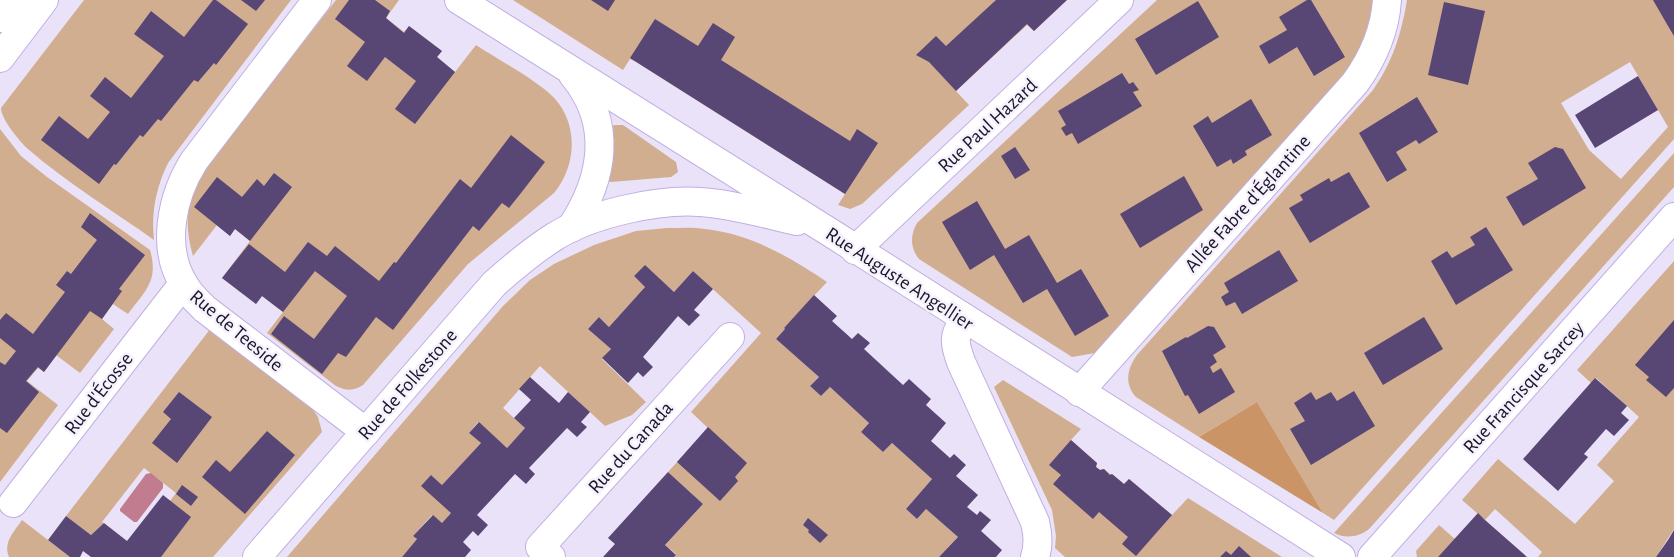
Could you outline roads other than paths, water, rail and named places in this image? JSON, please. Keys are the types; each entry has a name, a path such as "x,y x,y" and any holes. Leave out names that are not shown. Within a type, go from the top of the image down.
{"street":[{"path":"0,18 14,0"},
{"path":"0,58 44,0"},
{"name":"Rue de Teeside","path":"317,0 194,161 183,180 175,202 171,232 174,263 189,292 205,309 366,432"},
{"name":"Rue Auguste Angellier","path":"458,0 1341,557"},
{"name":"Rue Paul Hazard","path":"855,250 1119,0"},
{"name":"Allée Fabre d'Églantine","path":"1079,392 1355,83 1378,41 1386,18 1387,0"},
{"name":"Rue de Folkestone","path":"568,68 593,105 599,144 599,158 594,181 585,205 571,228"},
{"name":"Rue de Folkestone","path":"258,557 494,284 535,249 571,228 605,215 648,205 698,202 735,207 817,225"},
{"name":"Rue Francisque Sarcey","path":"1372,557 1674,217"},
{"name":"Rue d'Écosse","path":"13,503 184,284"},
{"path":"964,319 956,336 956,347 961,362 1036,522 1038,537 1035,557"},
{"name":"Rue du Canada","path":"551,557 540,547 730,337"}]}
